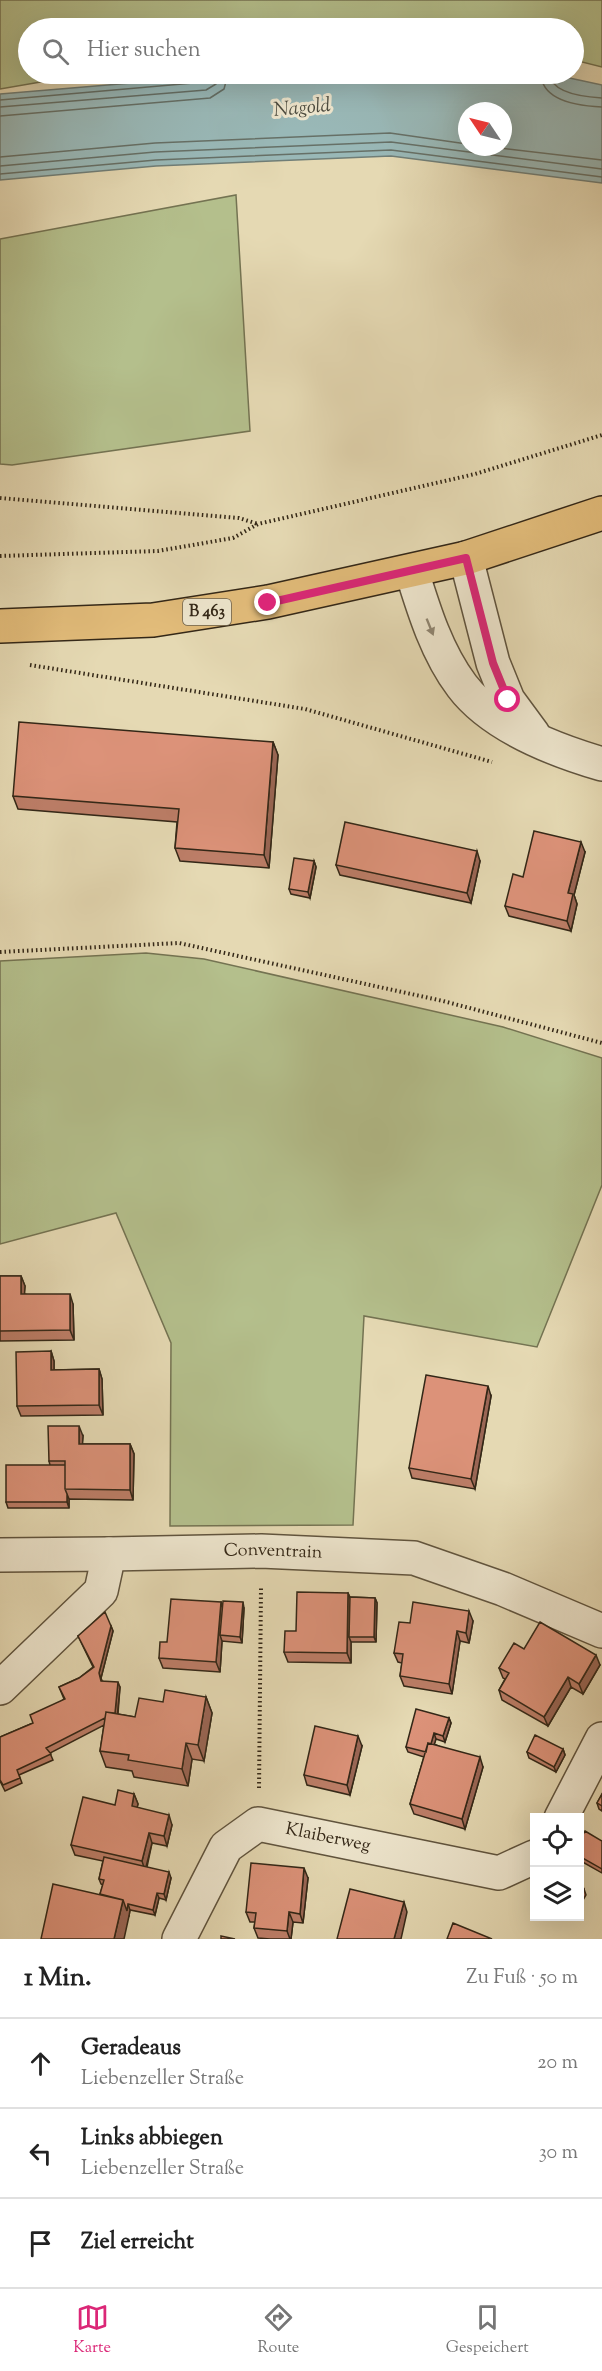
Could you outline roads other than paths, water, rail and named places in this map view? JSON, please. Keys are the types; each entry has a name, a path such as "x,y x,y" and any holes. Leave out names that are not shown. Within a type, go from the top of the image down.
{"main road":[{"name":"B 463","path":"0,626 153,620 268,603 466,558 602,513"}],"street":[{"path":"466,558 493,663 508,700 535,738"},
{"path":"412,572 431,631 462,686 494,717 535,738 602,764"},
{"name":"Conventrain","path":"0,1555 261,1551 414,1558 503,1589 602,1631"},
{"path":"0,1688 101,1592 109,1554"},
{"path":"564,1813 602,1739"},
{"name":"Klaiberweg","path":"179,1939 226,1847 258,1824 499,1873 530,1859"}],"water":[{"name":"Nagold","path":"584,81 602,85 602,183 391,156 156,166 0,180 0,94 120,84 584,84"}]}
